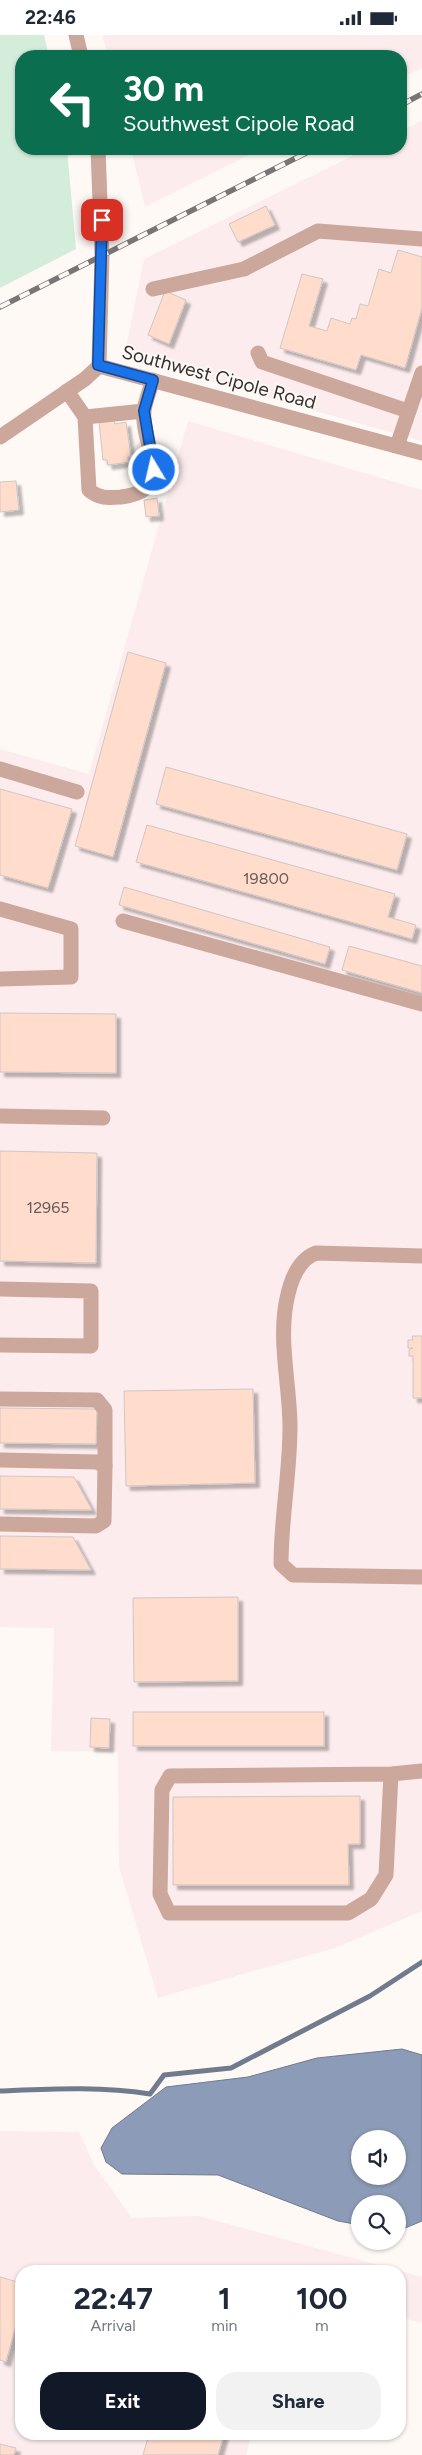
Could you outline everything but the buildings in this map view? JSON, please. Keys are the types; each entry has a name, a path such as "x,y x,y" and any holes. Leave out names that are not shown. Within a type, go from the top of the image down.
{"street":[{"path":"76,35 80,50"},
{"name":"Southwest Cipole Road","path":"98,155 102,246 98,365 422,453"},
{"path":"153,289 244,269 318,231 422,239"},
{"path":"258,353 262,361 408,411"},
{"path":"0,437 85,379 98,365"},
{"path":"397,446 422,373"},
{"path":"67,391 85,417 89,490 104,499 136,495 146,491 152,483 154,470 144,411 153,380"},
{"path":"85,417 144,411"},
{"path":"0,769 77,791"},
{"path":"0,909 71,929 71,977 0,979"},
{"path":"123,921 422,1004"},
{"path":"0,1117 103,1118"},
{"path":"422,1256 316,1253 307,1256 296,1272 288,1295 284,1331 290,1426 288,1485 281,1531 281,1564 293,1575 422,1577"},
{"path":"0,1289 91,1291 91,1346 0,1345"},
{"path":"0,1399 97,1400 105,1410 104,1521 96,1526 0,1524"},
{"path":"0,1459 97,1462 105,1466"},
{"path":"391,1774 386,1875 371,1899 348,1913 169,1913 160,1894 162,1790 170,1776 391,1774 422,1771"}],"shaded area":[{"path":"102,35 422,35 422,68 407,75 407,50 106,50"},
{"path":"422,121 422,441 124,357 144,259 354,155 407,155 407,128"},
{"path":"132,155 249,155 145,207"},
{"path":"188,421 422,490 422,1911 335,1948 158,1998 119,1867 118,1752 51,1751 54,1628 0,1627 0,749 89,774"},
{"path":"0,2131 79,2132 94,2165 132,2218 199,2216 378,2265 15,2265 15,2440 250,2440 246,2455 0,2455"},
{"path":"406,2273 422,2277 422,2323 406,2319"}],"green space":[{"path":"0,35 44,35 48,50 15,50 15,155 68,155 76,249 0,288"}],"water":[{"path":"402,2049 422,2055 422,2221 406,2228 406,2195 351,2195 351,2223 338,2221 218,2175 122,2174 106,2162 101,2148 112,2128 166,2087 248,2077 317,2058"}],"waterway":[{"path":"0,2091 94,2089 150,2094 164,2075 231,2068 370,1996 422,1962"}],"railway":[{"path":"407,102 422,94"},
{"path":"0,307 302,155"}],"route":[{"path":"102,220 98,365 153,380 144,411 154,470"}]}
